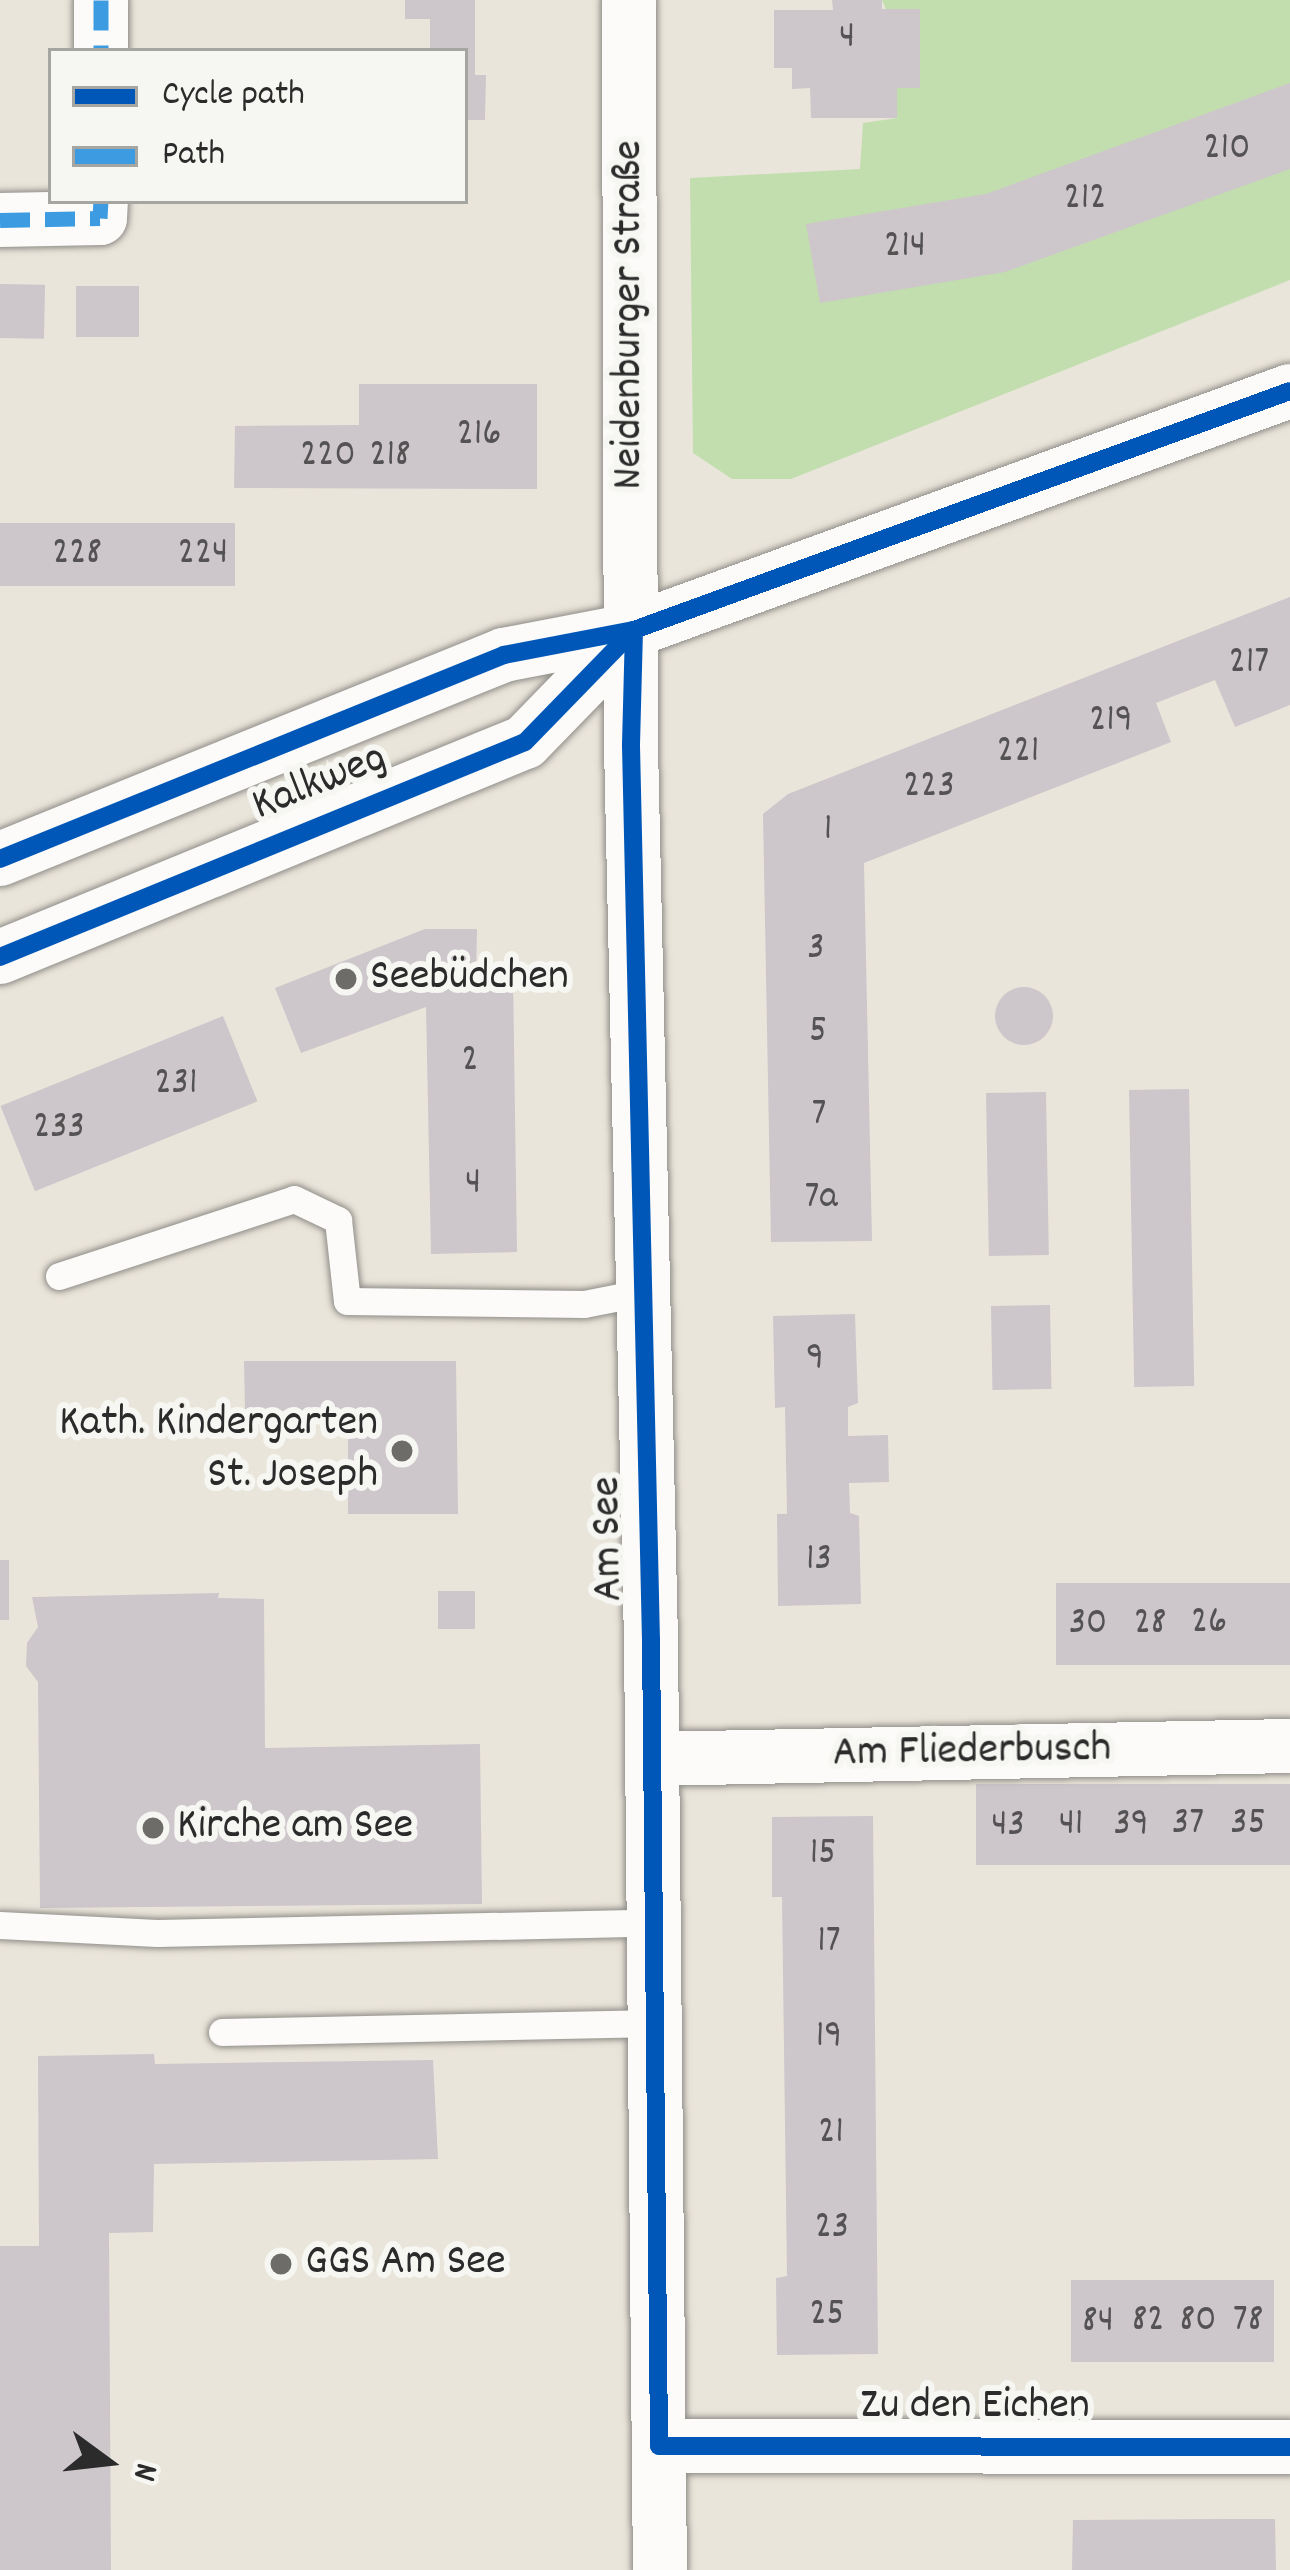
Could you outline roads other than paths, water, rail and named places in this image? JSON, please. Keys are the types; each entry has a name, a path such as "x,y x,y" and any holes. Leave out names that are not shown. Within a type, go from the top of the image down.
{"street":[{"path":"101,0 101,48"},
{"name":"Neidenburger Straße","path":"629,0 634,630"},
{"path":"0,220 100,218 100,204"},
{"name":"Kalkweg","path":"0,860 504,655 634,630 1290,391"},
{"name":"Kalkweg","path":"0,957 525,742 634,630"},
{"name":"Am See","path":"634,630 631,746 653,1759 660,2570"},
{"name":"Am Fliederbusch","path":"653,1759 1290,1746"},
{"name":"Zu den Eichen","path":"659,2446 1290,2447"}],"lane":[{"path":"59,1276 293,1199 338,1220 347,1301 584,1304 645,1292"},
{"path":"0,1925 157,1933 655,1923"},
{"path":"222,2032 655,2023"}],"place":[{"name":"Seebüdchen","path":"346,979"},
{"name":"Kath. Kindergarten St. Joseph","path":"402,1451"},
{"name":"Kirche am See","path":"153,1828"},
{"name":"GGS Am See","path":"281,2264"}]}
